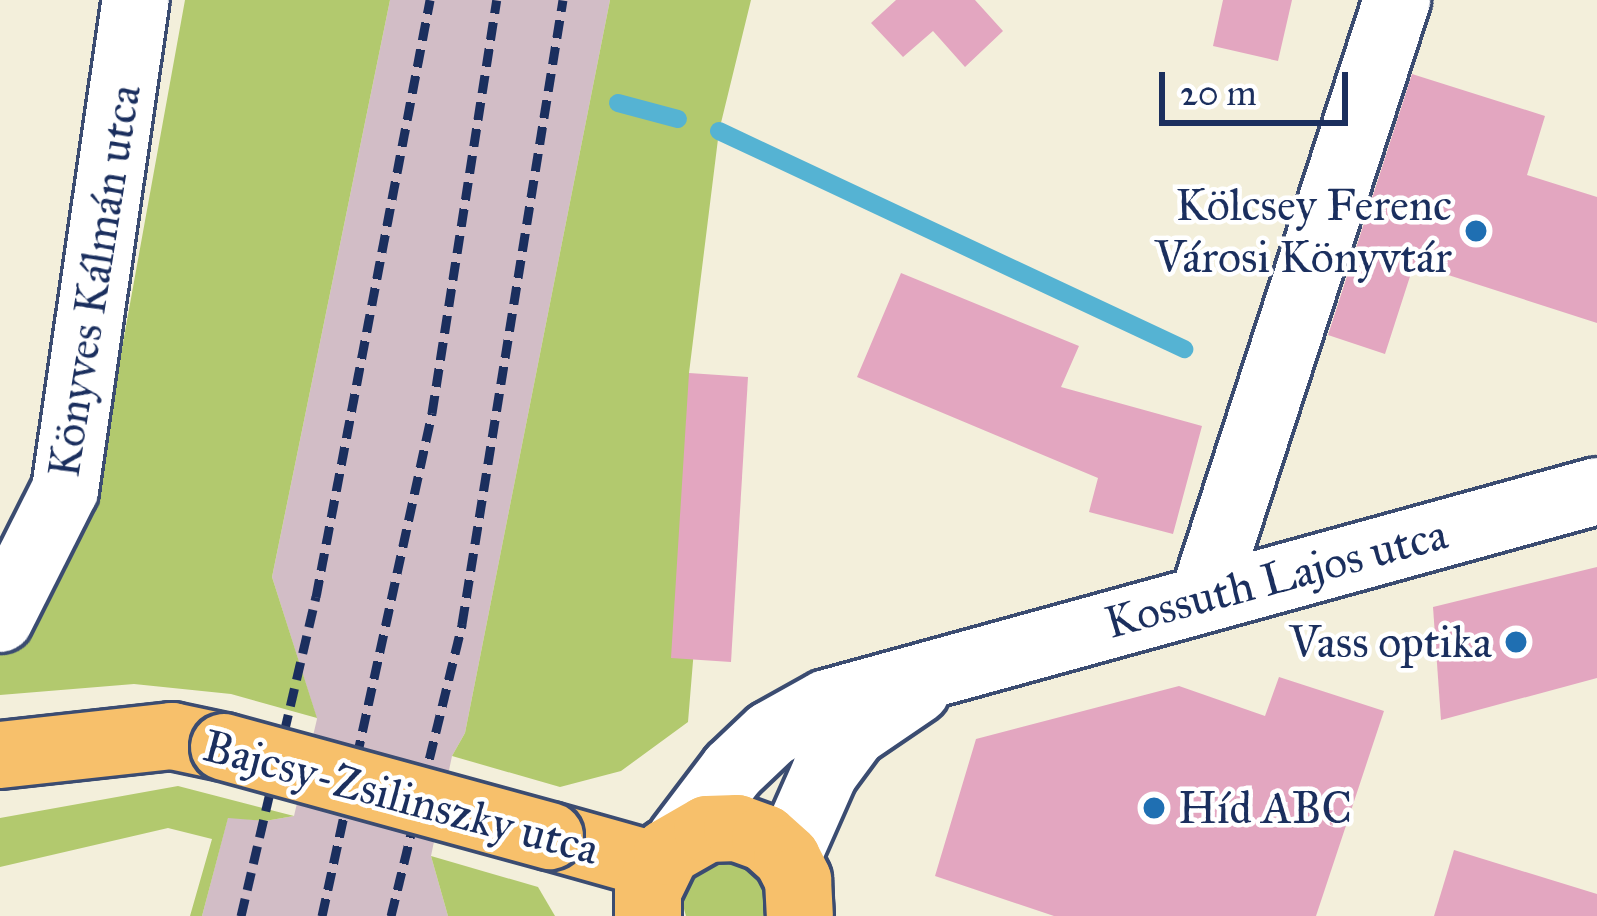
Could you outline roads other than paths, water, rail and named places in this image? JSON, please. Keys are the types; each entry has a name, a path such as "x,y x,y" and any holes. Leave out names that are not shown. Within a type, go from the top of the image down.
{"main road":[{"name":"Bajcsy-Zsilinszky utca","path":"0,755 172,736 550,836 662,874"},
{"path":"662,874 707,829 737,828 765,838 794,887"}],"street":[{"name":"Könyves Kálmán utca","path":"2,618 64,490 136,0"},
{"path":"1204,595 1397,0"},
{"name":"Kossuth Lajos utca","path":"662,874 734,770 771,734 827,703 1597,490"},
{"name":"Kossuth Lajos utca","path":"794,887 825,772 854,733 956,669"}],"waterway":[{"path":"618,103 678,119"},
{"path":"719,131 1184,349"}],"railway":[{"path":"241,916 316,597 430,0"},
{"path":"322,916 432,413 497,0"},
{"path":"391,916 462,624 563,0"}],"place":[{"name":"Kölcsey Ferenc Városi Könyvtár","path":"1476,231"},
{"name":"Vass optika","path":"1516,642"},
{"name":"Híd ABC","path":"1154,808"}]}
